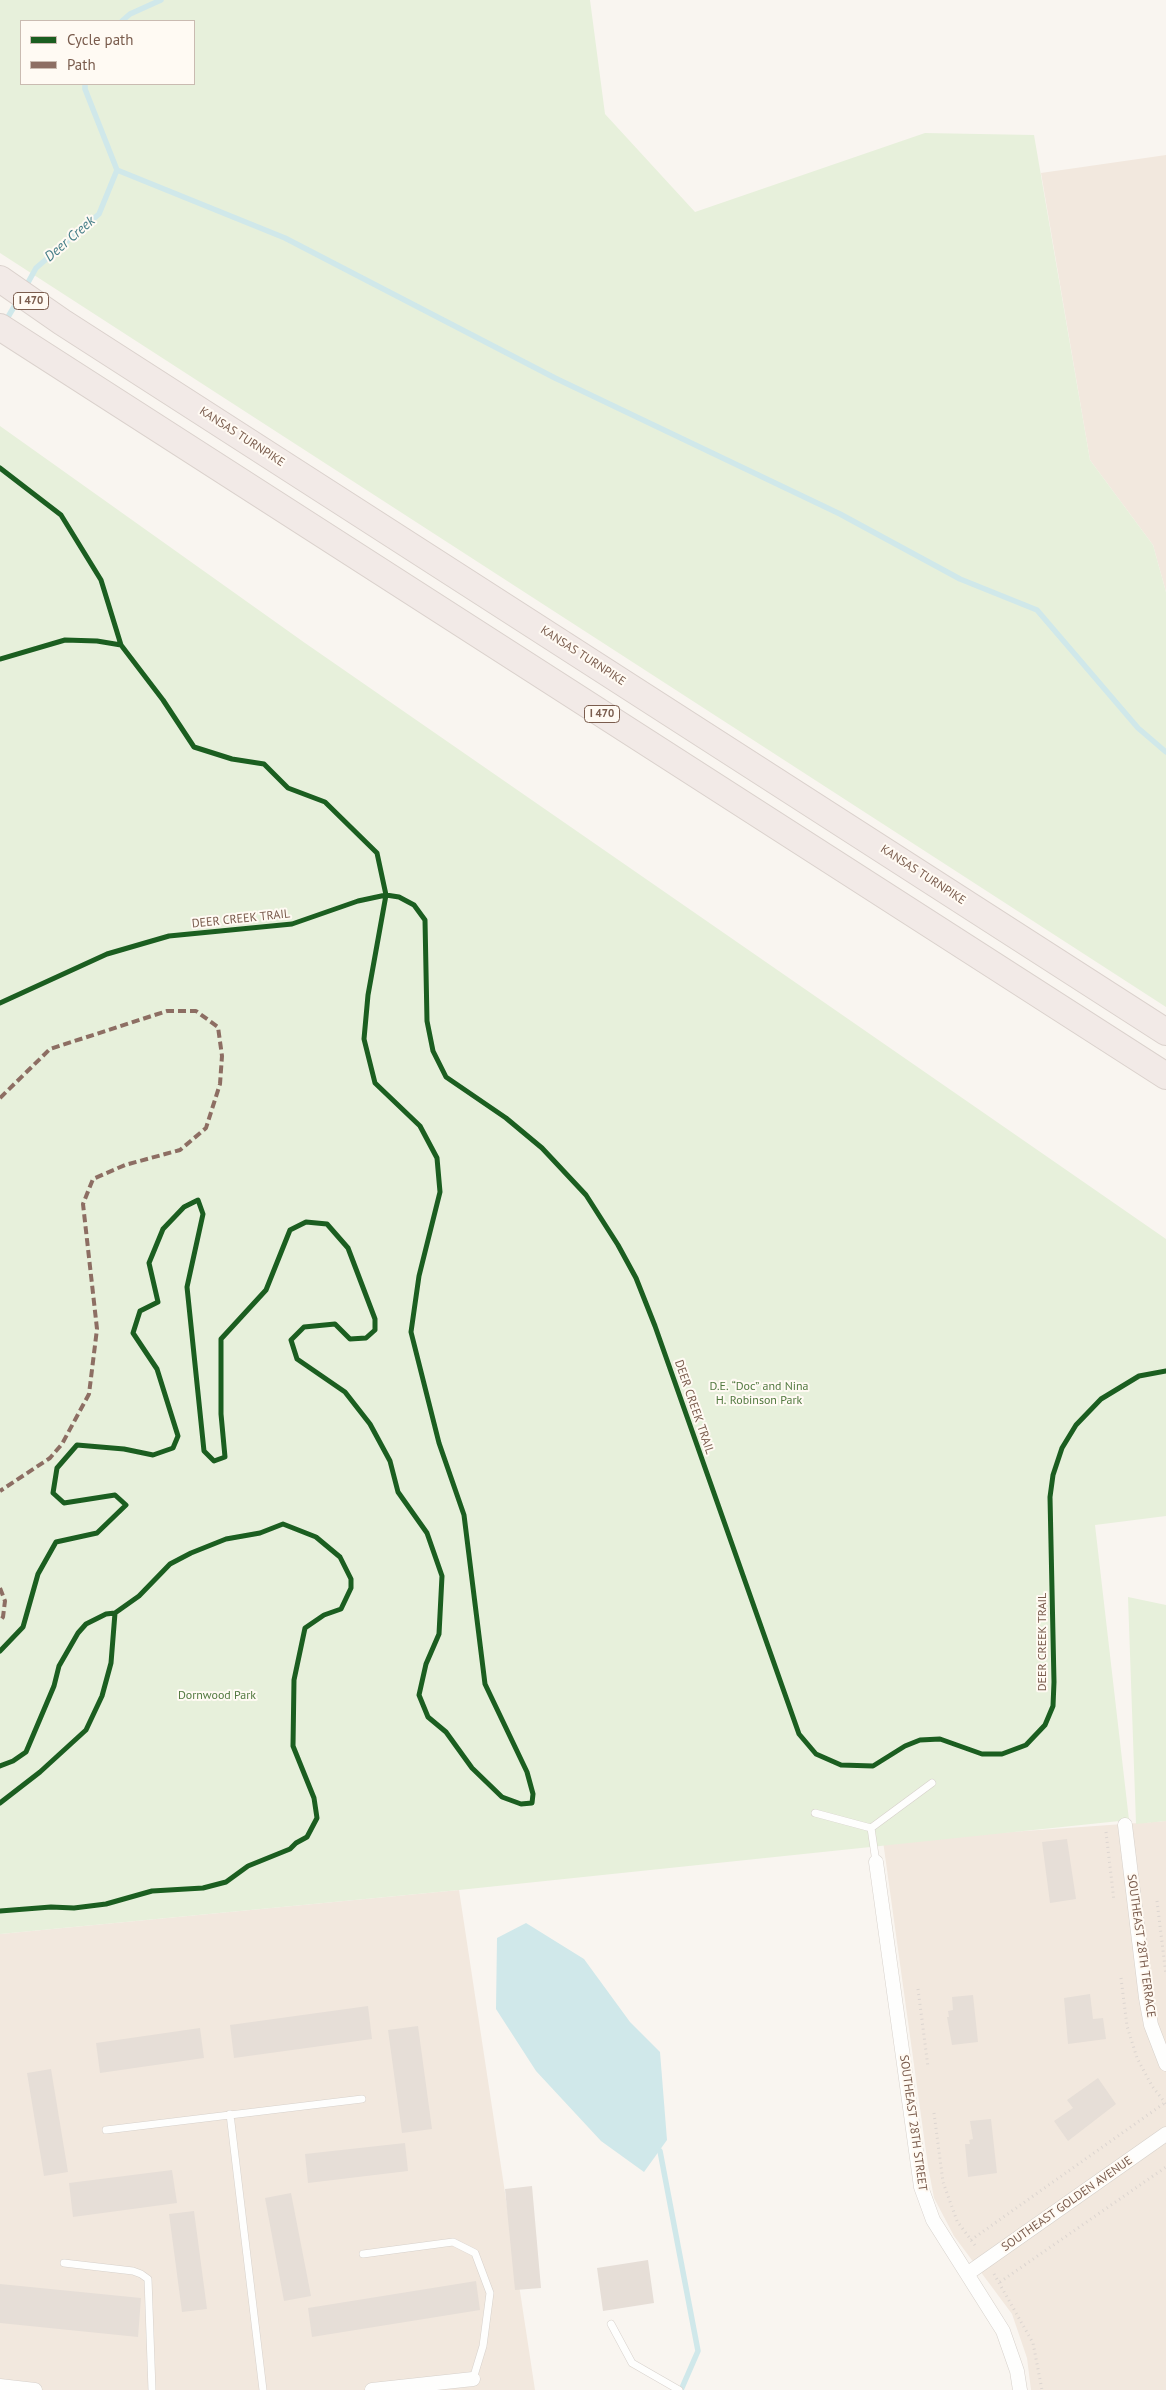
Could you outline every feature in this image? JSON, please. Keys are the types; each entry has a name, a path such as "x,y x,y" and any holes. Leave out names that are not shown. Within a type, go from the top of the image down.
{"highway":[{"name":"KANSAS TURNPIKE","path":"0,279 62,322 1166,1032"},
{"name":"I 470","path":"0,327 1166,1076"}],"street":[{"name":"SOUTHEAST 28TH TERRACE","path":"1125,1825 1146,1998 1151,2025 1166,2064"},
{"name":"SOUTHEAST 28TH STREET","path":"876,1862 921,2187 933,2220 1003,2331 1017,2371 1020,2390"},
{"name":"SOUTHEAST GOLDEN AVENUE","path":"967,2274 1166,2134"},
{"path":"372,2390 416,2388 473,2379"},
{"path":"0,2386 35,2390"}],"lane":[{"path":"871,1828 932,1783"},
{"path":"816,1813 871,1828"},
{"path":"871,1828 876,1862"},
{"path":"106,2130 362,2099"},
{"path":"230,2114 263,2390"},
{"path":"363,2254 453,2242 475,2253 490,2293 483,2346 473,2379"},
{"path":"64,2263 133,2271 142,2274 148,2279 152,2390"},
{"path":"611,2324 632,2363 679,2390"}],"path":[{"path":"1106,1832 1114,1901"},
{"path":"1156,1901 1166,1975"},
{"path":"971,2240 1166,2103 1152,2086 1137,2058 1127,2026 1121,1978"},
{"path":"918,1988 928,2067"},
{"path":"934,2113 943,2182 957,2221 1000,2282 1032,2343 1042,2390"},
{"path":"1000,2282 1166,2167"}],"shaded area":[{"path":"1166,155 1166,592 1153,545 1090,460 1041,173"},
{"path":"1166,1821 1166,2390 1031,2390 1027,2358 1012,2314 954,2236 934,2198 883,1841"},
{"path":"459,1890 535,2390 0,2390 0,1934"}],"green space":[{"path":"0,0 590,0 605,114 695,212 925,133 1034,135 1090,460 1153,545 1166,592 1166,1007 0,253"},
{"path":"0,426 305,643 1166,1239 1166,1516 1095,1525 1129,1820 459,1890 0,1934"},
{"path":"1128,1597 1166,1605 1166,1821 1136,1824"}],"water":[{"path":"526,1923 584,1959 630,2022 660,2052 667,2140 644,2172 601,2141 536,2071 496,2009 497,1938"}],"building":[{"path":"1067,1839 1076,1899 1050,1903 1042,1842"},
{"path":"1090,1994 1093,2019 1103,2018 1106,2039 1068,2044 1064,1998"},
{"path":"973,1995 978,2042 952,2045 947,2017 949,2017 948,2011 953,2010 952,1997"},
{"path":"368,2006 372,2039 234,2058 230,2025"},
{"path":"418,2026 432,2129 402,2133 388,2030"},
{"path":"200,2028 204,2058 100,2073 96,2043"},
{"path":"51,2069 68,2172 44,2176 27,2073"},
{"path":"1098,2078 1116,2104 1068,2141 1054,2121 1073,2108 1067,2100"},
{"path":"991,2119 997,2173 968,2177 965,2144 970,2144 969,2140 973,2139 970,2121"},
{"path":"405,2143 408,2171 308,2183 305,2154"},
{"path":"172,2170 177,2203 73,2217 69,2183"},
{"path":"532,2186 541,2288 515,2290 505,2189"},
{"path":"291,2193 311,2296 284,2301 265,2198"},
{"path":"194,2211 207,2309 182,2312 169,2214"},
{"path":"648,2260 654,2303 603,2311 597,2268"},
{"path":"476,2281 480,2310 312,2337 308,2308"},
{"path":"0,2284 141,2298 138,2337 0,2323"}],"waterway":[{"name":"Deer Creek","path":"123,20 130,14 161,0"},
{"name":"Deer Creek","path":"25,288 36,268 99,214 117,170 85,85"},
{"path":"117,170 285,238 555,378 840,514 960,579 1037,610 1138,728 1166,752"},
{"name":"Deer Creek","path":"5,322 18,300"},
{"path":"660,2151 698,2351 681,2390"}],"marked path":[{"path":"0,1098 50,1049 167,1011 196,1011 218,1027 222,1056 220,1084 206,1128 180,1150 125,1165 93,1179 83,1204 97,1329 89,1394 62,1444 50,1458 0,1491"},
{"path":"0,1588 5,1601 3,1617 0,1621"}],"cycle path":[{"path":"0,468 61,515 101,580 121,645"},
{"path":"0,659 65,640 97,641 121,645 163,700 194,747 232,759 264,764 288,788 325,802 377,853 386,895 368,995 364,1039 375,1083 420,1126 437,1158 440,1192 419,1276 411,1332 439,1443 464,1515 485,1684 527,1772 533,1794 532,1803 521,1804 502,1797 472,1768 446,1732 428,1717 419,1695 426,1664 439,1634 442,1576 427,1533 398,1492 390,1461 370,1424 345,1392 297,1359 291,1340 304,1327 335,1324 350,1339 366,1338 375,1330 375,1319 348,1248 327,1224 306,1222 290,1230 266,1290 221,1339 221,1414 225,1457 214,1461 204,1451 187,1287 203,1214 198,1200 184,1207 163,1229 149,1263 158,1302 140,1311 133,1333 157,1369 178,1436 173,1448 153,1455 124,1449 77,1445 57,1468 53,1493 64,1503 115,1495 126,1505 97,1533 56,1542 38,1574 23,1627 0,1651"},
{"name":"DEER CREEK TRAIL","path":"0,1003 107,954 169,936 292,924 358,901 386,895 399,897 414,905 425,920 427,1021 433,1051 446,1077 506,1118 542,1148 586,1195 618,1245 636,1278 655,1326 799,1734 816,1754 841,1765 873,1766 905,1746 920,1740 940,1739 982,1754 1002,1754 1026,1745 1045,1725 1053,1706 1054,1682 1050,1497 1053,1475 1062,1448 1076,1425 1101,1399 1139,1376 1166,1371"},
{"path":"0,1766 13,1761 26,1752 54,1686 59,1666 78,1633 86,1624 106,1614 115,1613 139,1596 170,1564 226,1539 260,1533 283,1524 316,1537 340,1557 351,1579 351,1588 341,1609 324,1615 305,1628 294,1680 293,1746 314,1798 317,1818 307,1837 290,1849 248,1866 226,1882 203,1888 152,1891 106,1904 74,1908 51,1907 0,1911"},
{"path":"0,1803 40,1772 86,1730 102,1696 111,1663 115,1613"}],"park label":[{"name":"D.E. “Doc” and Nina H. Robinson Park","path":"759,1394"},
{"name":"Dornwood Park","path":"217,1696"}]}
